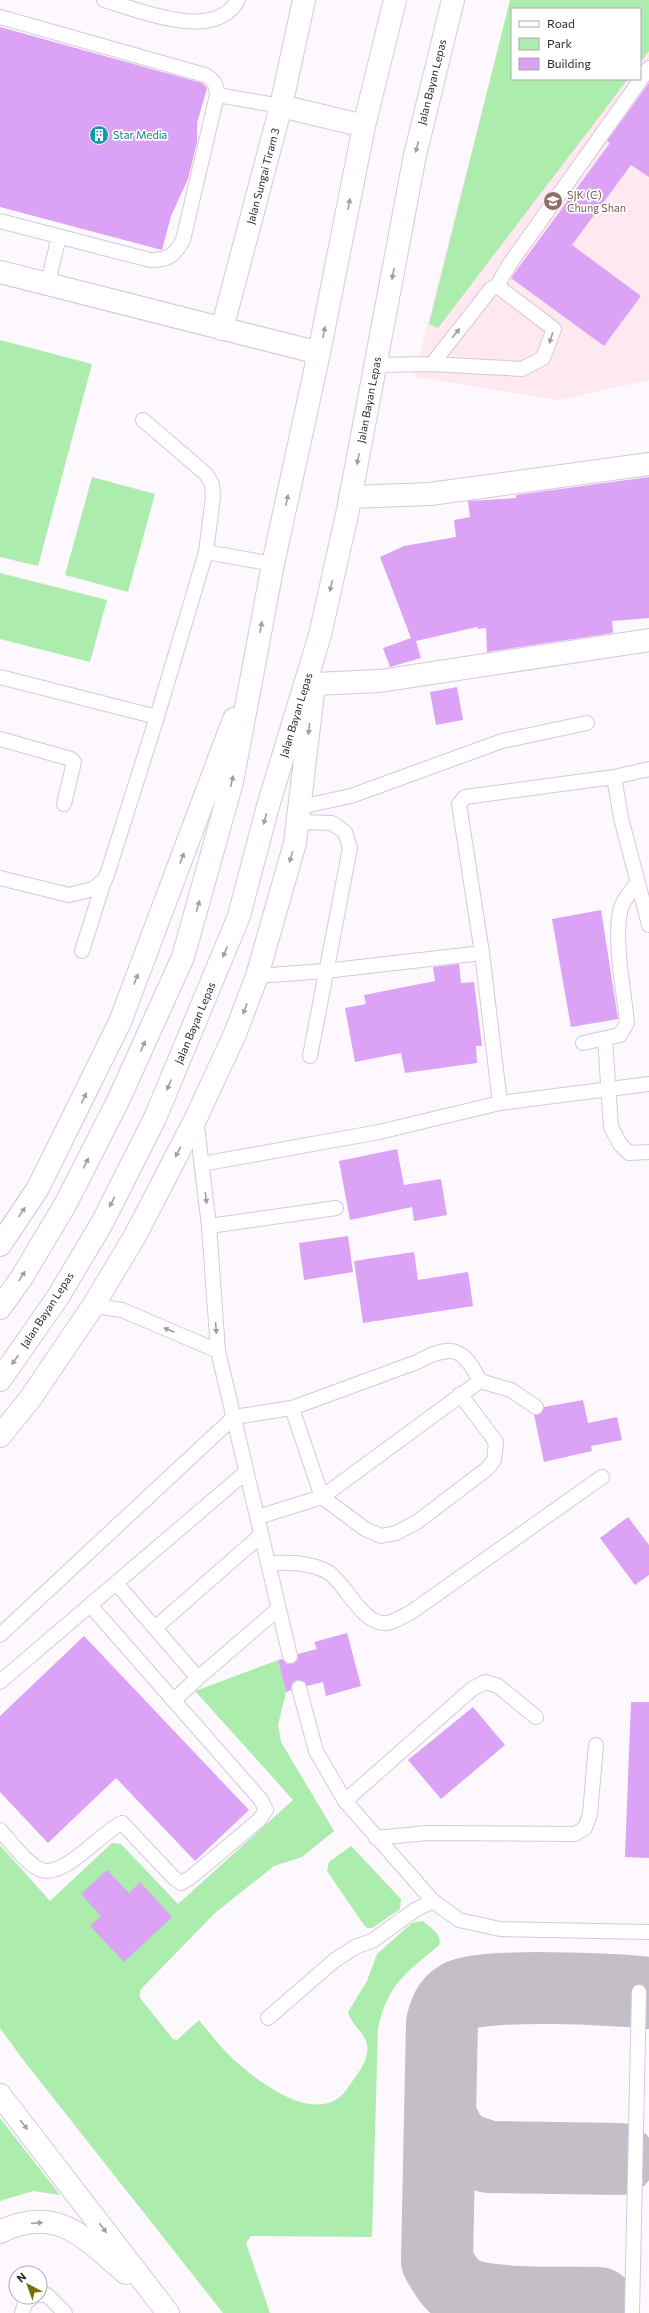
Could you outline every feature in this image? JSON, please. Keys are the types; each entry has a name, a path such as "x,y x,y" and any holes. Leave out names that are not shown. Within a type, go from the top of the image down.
{"main road":[{"name":"Jalan Sungai Tiram 3","path":"222,329 281,106 304,0"},
{"path":"0,1308 22,1277 65,1205 118,1100 183,957 232,782 273,564 319,353 364,126 395,0"},
{"name":"Jalan Bayan Lepas","path":"0,1380 58,1298 109,1209 155,1118 240,916 268,806 320,635 376,365 415,155 453,0"},
{"path":"281,106 364,126"},
{"path":"0,272 47,286 319,353"},
{"path":"350,496 430,494 649,464"},
{"path":"0,1436 30,1399 93,1306 135,1236 196,1118 236,1034 256,976 295,843 320,635"},
{"path":"314,684 380,681 649,640"},
{"path":"0,1245 38,1188 120,1022 254,665"},
{"path":"0,2095 163,2307"},
{"path":"0,2232 16,2224 49,2222 73,2229 163,2307"}],"lane":[{"path":"104,0 184,22 211,22 234,8 238,0"},
{"path":"0,17 205,75 213,80 217,87 218,95 183,240 176,252 164,260 150,260 59,237 0,220"},
{"path":"641,79 649,68"},
{"path":"432,364 491,289 497,286 509,265 640,80"},
{"path":"218,95 281,106"},
{"path":"47,286 59,237"},
{"path":"376,365 432,364 522,369 543,358 554,329 497,286"},
{"path":"82,951 157,717 206,552 213,497 212,484 206,474 143,420"},
{"path":"206,552 273,564"},
{"path":"1,680 157,717"},
{"path":"299,814 502,741 587,723"},
{"path":"0,738 71,758 74,762 73,772 64,804"},
{"path":"500,1103 482,954 459,804 465,797 614,777 649,769"},
{"path":"614,777 621,818 649,925"},
{"path":"299,814 332,823 345,832 350,848 310,1056"},
{"path":"0,878 69,895 93,889 106,878"},
{"path":"583,1043 620,1035 627,1023 618,931 620,911 626,896 637,883"},
{"path":"256,976 325,972 482,954"},
{"path":"605,1039 611,1127 620,1144 629,1153 649,1152"},
{"path":"202,1164 379,1132 500,1103 649,1084"},
{"path":"196,1118 209,1226 218,1351 290,1656"},
{"path":"209,1226 336,1208"},
{"path":"93,1306 122,1310 218,1351"},
{"path":"0,1635 234,1417 292,1408 417,1362 436,1352 448,1351 460,1353 471,1364 480,1381 511,1390 536,1407"},
{"path":"258,1517 322,1497 460,1394 480,1381"},
{"path":"292,1408 322,1497 365,1529 381,1536 396,1533 417,1522 488,1468 494,1460 496,1442 460,1394"},
{"path":"0,1682 246,1472"},
{"path":"268,1564 276,1563 316,1566 330,1573 365,1613 376,1620 387,1623 410,1613 602,1477"},
{"path":"155,1628 261,1535"},
{"path":"116,1583 198,1678"},
{"path":"0,1830 32,1864 40,1870 54,1870 73,1861 112,1828 122,1823 174,1878 181,1883 190,1878 259,1820 266,1810 261,1800 90,1605"},
{"path":"174,1700 278,1608"},
{"path":"345,1801 472,1689 485,1682 498,1686 536,1717"},
{"path":"299,1688 316,1751 345,1801 433,1901 459,1920 500,1929 649,1932"},
{"path":"376,1838 427,1833 575,1834 585,1828 590,1814 596,1745"},
{"path":"268,2018 335,1960 357,1946 372,1941 415,1910 433,1901"},
{"path":"632,2313 639,1992"},
{"path":"48,2296 65,2313"}],"shaded area":[{"name":"SJK (C) Chung Shan","path":"510,0 649,0 649,380 559,400 414,377"}],"green space":[{"path":"510,0 649,0 649,51 641,62 641,8 511,8 511,80 627,80 438,328 429,324"},
{"path":"0,340 92,364 38,566 0,557"},
{"path":"92,477 155,494 128,592 65,575"},
{"path":"0,573 107,600 90,662 0,639"},
{"path":"278,1660 286,1692 278,1725 281,1742 334,1831 302,1857 274,1866 215,1913 143,1987 140,1991 140,1998 173,2039 177,2040 199,2020 229,2055 258,2080 274,2090 307,2104 323,2104 337,2099 349,2086 359,2072 367,2056 366,2040 352,2021 348,2012 367,1981 377,1954 412,1923 423,1921 438,1935 440,1941 439,1945 408,1972 393,1989 382,2013 378,2028 372,2237 251,2236 246,2243 270,2313 223,2313 24,2061 0,2028 0,1845 50,1901 112,1843 121,1844 178,1904 293,1800 195,1691"},
{"path":"351,1846 401,1899 400,1909 372,1928 367,1928 364,1925 327,1871 329,1862"},
{"path":"0,2118 60,2195 33,2191 0,2201"}],"building":[{"name":"Star Media","path":"0,27 202,83 207,88 197,123 197,142 188,179 171,216 162,250 0,207"},
{"path":"649,83 649,177 631,165 572,245 641,296 604,346 511,278 610,143 607,141"},
{"path":"649,477 649,618 612,621 613,633 487,652 486,628 478,629 477,627 416,641 421,658 390,667 383,648 411,638 380,557 404,546 456,537 454,520 470,517 468,501 516,498 516,495"},
{"path":"457,687 463,720 436,725 430,692"},
{"path":"601,910 618,1019 571,1027 552,919"},
{"path":"459,964 461,983 474,982 482,1046 476,1046 477,1063 405,1073 401,1053 355,1062 345,1008 366,1004 364,995 435,981 433,967"},
{"path":"397,1149 404,1185 441,1179 447,1215 414,1221 412,1207 350,1220 339,1161"},
{"path":"348,1236 353,1272 304,1280 299,1243"},
{"path":"414,1252 418,1280 468,1272 473,1306 363,1323 354,1261"},
{"path":"583,1400 588,1423 617,1417 622,1440 591,1446 592,1451 544,1462 534,1415 540,1414 544,1407"},
{"path":"628,1517 649,1545 649,1575 635,1585 600,1538"},
{"path":"347,1633 361,1686 326,1696 323,1682 307,1686 305,1682 297,1680 293,1682 291,1690 286,1692 278,1660 282,1659 287,1664 292,1664 298,1659 298,1654 317,1649 314,1642"},
{"path":"84,1636 249,1810 195,1861 116,1778 48,1843 0,1792 0,1716"},
{"path":"631,1702 649,1702 649,1858 625,1857"},
{"path":"473,1707 505,1745 441,1799 408,1760"},
{"path":"107,1870 129,1893 140,1882 172,1917 124,1962 90,1926 101,1916 81,1894"}],"taxiway":[{"path":"440,2116 442,2023 446,2011 455,1998 472,1992 494,1989 521,1988 610,1990 649,1993"},
{"path":"599,2303 528,2302 490,2299 462,2292 451,2282 437,2261 440,2116 450,2135 462,2148 489,2157 620,2159"}],"place":[{"name":"Star Media","path":"99,135"},
{"name":"SJK (C) Chung Shan","path":"553,201"}]}
